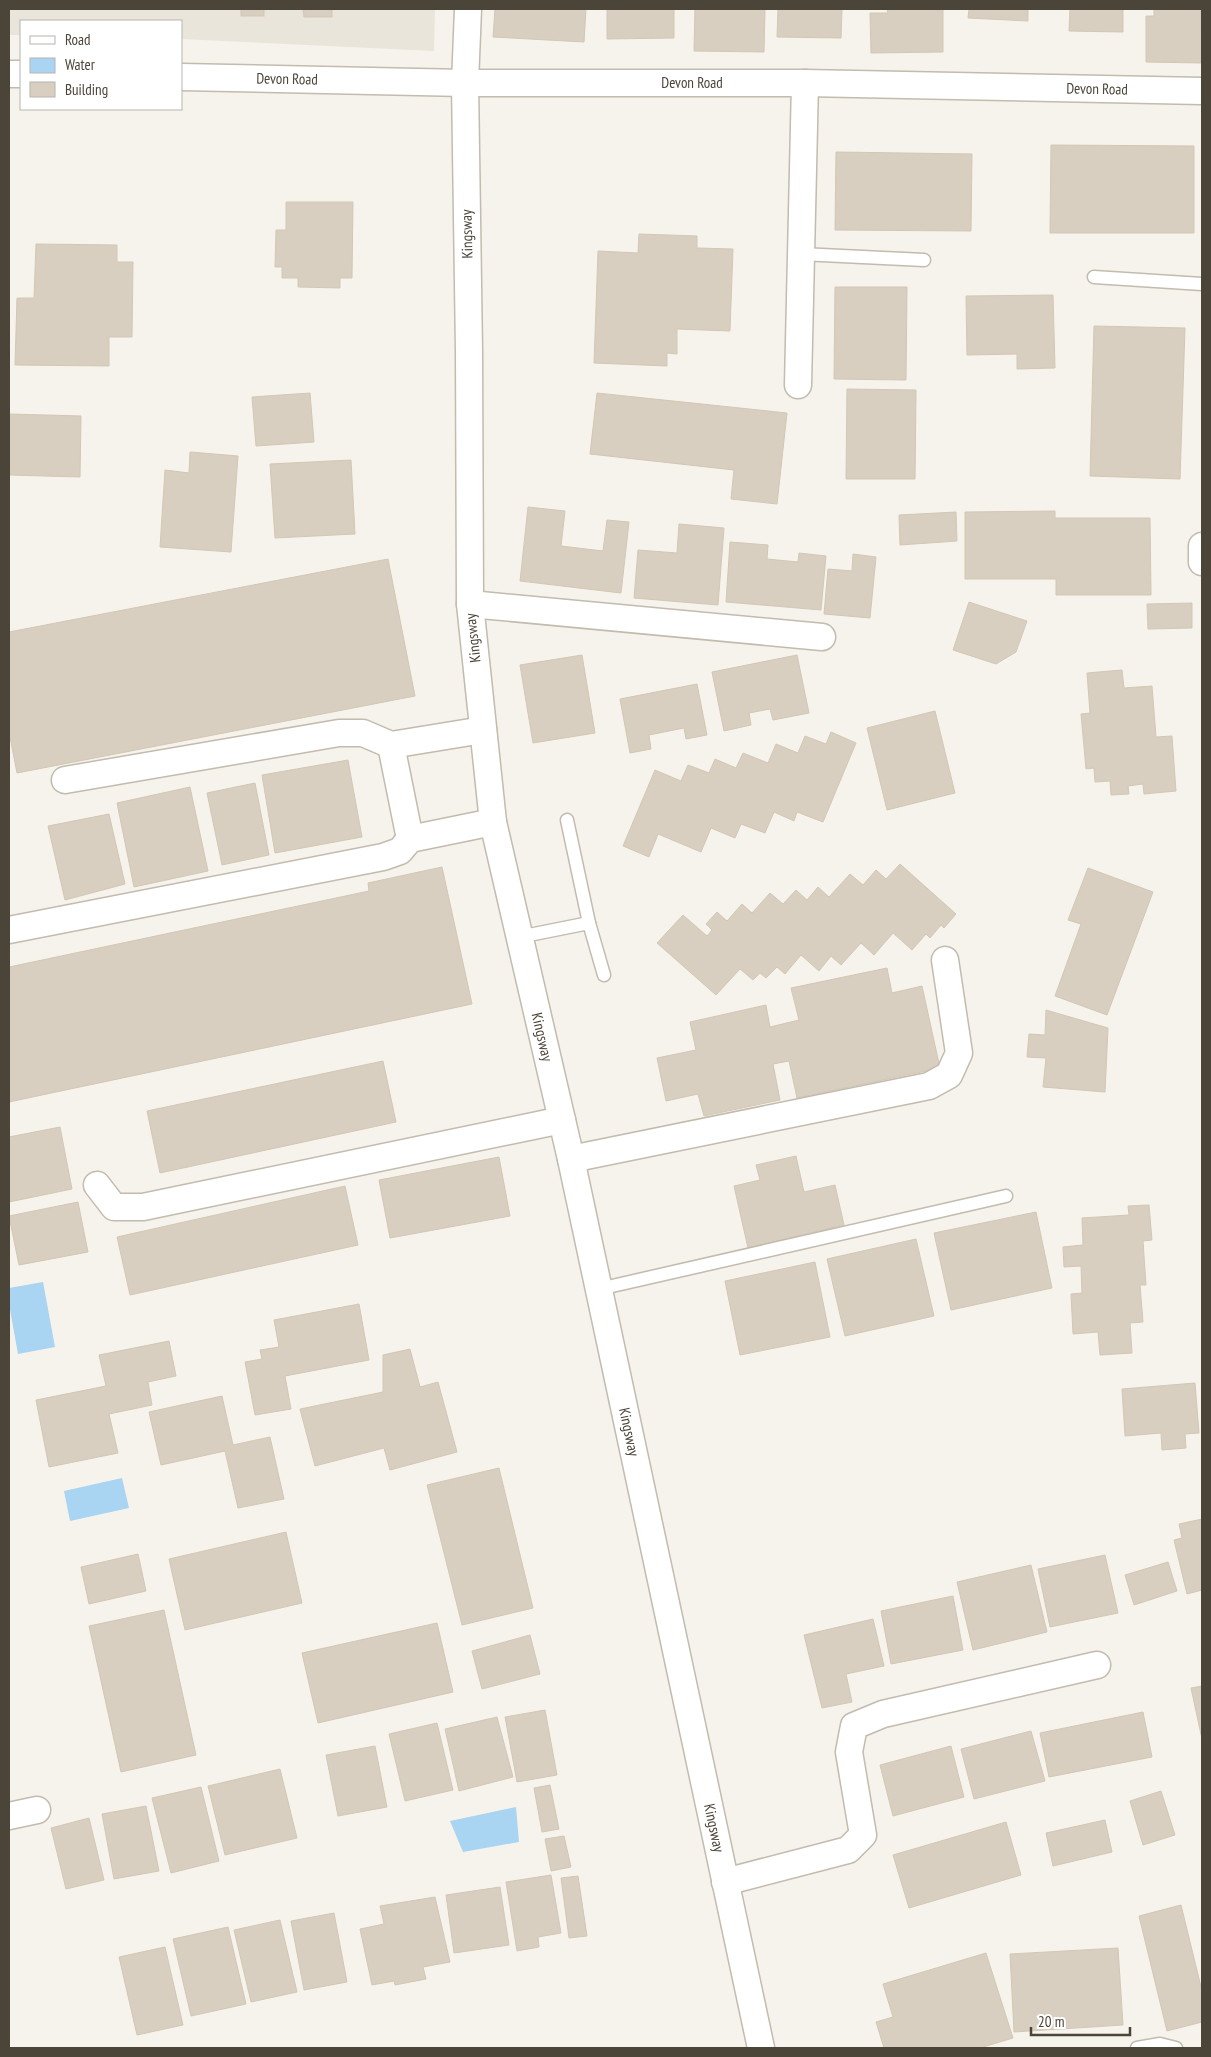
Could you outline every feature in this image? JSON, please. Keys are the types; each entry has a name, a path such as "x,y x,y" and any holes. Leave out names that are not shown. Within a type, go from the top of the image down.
{"street":[{"name":"Kingsway","path":"468,9 465,83 470,351 470,604 493,822 571,1159 761,2048"},
{"name":"Devon Road","path":"182,77 465,83 805,83 1202,91"},
{"path":"798,385 805,83"},
{"path":"1202,546 1202,562"},
{"path":"470,604 822,637"},
{"path":"65,780 339,733 363,733 391,745 483,730"},
{"path":"391,745 410,839"},
{"path":"9,930 383,858 400,851 410,839 493,822"},
{"path":"571,1159 929,1086 950,1075 959,1053 945,960"},
{"path":"97,1185 114,1207 143,1207 562,1120"},
{"path":"725,1882 848,1850 863,1834 849,1752 854,1726 883,1714 1097,1665"},
{"path":"9,1816 37,1810"}],"lane":[{"path":"801,254 924,260"},
{"path":"1094,277 1202,284"},
{"path":"567,820 589,923 604,975"},
{"path":"519,937 589,923"},
{"path":"599,1290 1006,1196"},
{"path":"1137,2048 1160,2044 1176,2048"}],"shaded area":[{"path":"9,9 435,9 434,51 182,39 182,20 20,20 20,35 9,35"}],"water":[{"path":"43,1282 55,1347 18,1354 9,1304 9,1288"},
{"path":"122,1478 129,1508 70,1521 64,1491"},
{"path":"516,1807 519,1842 463,1852 450,1821"}],"building":[{"path":"241,9 264,9 264,16 241,16"},
{"path":"303,9 332,9 332,17 304,17"},
{"path":"495,9 586,9 584,42 493,37"},
{"path":"607,9 674,9 674,38 607,39"},
{"path":"695,9 765,9 764,52 694,51"},
{"path":"778,9 842,9 841,38 777,37"},
{"path":"887,9 943,9 943,52 871,53 870,13 888,13"},
{"path":"969,9 1028,9 1028,21 968,18"},
{"path":"1070,9 1123,9 1123,32 1069,31"},
{"path":"1154,9 1201,9 1202,63 1146,62 1146,16 1154,16"},
{"path":"1051,145 1194,146 1194,233 1050,233"},
{"path":"836,152 972,154 971,231 835,230"},
{"path":"286,202 353,202 352,278 340,278 340,288 298,287 298,278 282,278 282,267 275,267 276,230 286,230"},
{"path":"639,234 697,236 697,248 733,249 730,331 677,329 677,354 667,353 667,366 594,363 598,251 638,253"},
{"path":"36,244 117,245 117,262 133,262 132,337 109,337 109,366 15,365 17,298 34,298"},
{"path":"835,287 907,287 906,380 834,379"},
{"path":"1053,295 1055,368 1017,369 1017,354 967,355 966,296"},
{"path":"1094,326 1185,328 1180,479 1090,476"},
{"path":"847,389 916,390 915,479 846,479"},
{"path":"310,393 314,442 256,446 252,397"},
{"path":"597,393 787,413 777,504 731,499 734,470 590,454"},
{"path":"9,414 81,416 80,477 9,475"},
{"path":"190,452 238,456 231,552 160,547 165,470 189,473"},
{"path":"351,460 355,534 275,538 270,464"},
{"path":"528,507 565,511 561,546 603,551 607,520 629,522 621,593 520,581"},
{"path":"1055,511 1055,518 1150,518 1151,595 1056,595 1056,579 965,579 965,512"},
{"path":"956,512 957,541 900,545 899,515"},
{"path":"679,524 724,528 718,605 634,598 638,550 677,553"},
{"path":"730,542 768,545 767,559 798,562 799,553 826,556 821,610 726,602"},
{"path":"853,554 876,557 870,618 824,614 828,569 852,571"},
{"path":"388,559 415,696 17,773 9,732 9,632"},
{"path":"969,602 1027,621 1016,652 996,664 953,650"},
{"path":"1192,603 1192,628 1148,629 1147,604"},
{"path":"582,655 595,733 533,743 520,665"},
{"path":"797,655 809,713 773,720 770,709 749,713 751,725 724,731 712,672"},
{"path":"1122,670 1124,688 1152,686 1156,737 1172,736 1176,791 1144,794 1143,784 1128,786 1129,794 1111,795 1110,781 1095,782 1094,768 1086,769 1081,714 1090,713 1087,673"},
{"path":"697,684 707,735 686,739 684,728 649,735 651,749 630,753 620,699"},
{"path":"935,711 955,793 887,810 867,728"},
{"path":"831,732 856,743 823,822 797,812 794,821 774,812 765,833 741,824 735,838 711,828 701,852 658,834 649,857 623,846 655,770 681,781 688,765 709,773 715,759 736,768 743,753 768,763 776,744 798,753 805,736 826,744"},
{"path":"348,760 362,837 275,853 262,775"},
{"path":"255,783 269,855 222,865 207,793"},
{"path":"190,787 208,871 134,887 117,803"},
{"path":"109,814 125,884 65,900 48,826"},
{"path":"900,864 956,914 944,928 941,925 930,938 926,934 912,950 893,933 874,955 861,943 841,965 831,956 819,971 801,955 785,974 777,967 766,978 760,973 753,980 740,969 716,995 657,943 683,915 707,936 712,930 706,924 717,912 727,921 742,904 752,913 770,893 783,904 796,890 807,900 818,887 829,897 850,874 863,885 876,870 886,879"},
{"path":"442,867 472,1004 9,1102 9,967 369,891 368,883"},
{"path":"1088,868 1153,892 1107,1015 1055,996 1081,924 1068,920"},
{"path":"887,968 892,993 922,986 940,1068 797,1098 789,1061 773,1064 780,1100 704,1116 698,1094 666,1101 657,1058 696,1050 690,1022 766,1005 770,1027 799,1020 791,988"},
{"path":"1046,1010 1108,1028 1105,1092 1043,1087 1046,1058 1027,1057 1029,1034 1045,1035"},
{"path":"383,1061 396,1122 160,1173 147,1111"},
{"path":"60,1127 72,1189 9,1202 9,1137"},
{"path":"796,1156 804,1192 835,1185 844,1225 748,1248 734,1186 760,1180 756,1165"},
{"path":"499,1157 510,1216 390,1238 379,1180"},
{"path":"345,1186 358,1245 130,1295 117,1237"},
{"path":"78,1202 88,1252 19,1265 9,1216"},
{"path":"1149,1205 1152,1240 1143,1241 1146,1285 1140,1285 1143,1322 1130,1323 1132,1353 1100,1355 1098,1332 1073,1334 1071,1294 1082,1293 1081,1266 1064,1267 1063,1247 1083,1245 1082,1218 1129,1215 1128,1206"},
{"path":"1036,1212 1052,1288 951,1310 934,1233"},
{"path":"916,1239 934,1316 845,1336 827,1259"},
{"path":"815,1262 830,1337 740,1355 725,1281"},
{"path":"359,1304 369,1360 285,1376 291,1409 255,1415 245,1362 262,1359 260,1350 279,1347 274,1320"},
{"path":"169,1341 176,1376 148,1382 152,1405 109,1414 118,1453 49,1467 36,1400 106,1386 99,1355"},
{"path":"410,1349 420,1387 438,1382 457,1452 390,1470 384,1448 315,1466 300,1409 383,1392 383,1355"},
{"path":"1195,1383 1199,1433 1185,1434 1186,1448 1162,1450 1161,1433 1125,1436 1122,1389"},
{"path":"222,1396 233,1445 270,1437 284,1499 238,1508 225,1451 161,1465 149,1412"},
{"path":"499,1468 533,1608 462,1625 427,1485"},
{"path":"1202,1519 1202,1590 1187,1594 1174,1540 1182,1538 1179,1524"},
{"path":"286,1532 302,1603 185,1630 169,1559"},
{"path":"138,1554 146,1591 89,1604 81,1567"},
{"path":"1105,1555 1118,1613 1050,1627 1038,1569"},
{"path":"1168,1562 1177,1591 1134,1605 1125,1575"},
{"path":"1031,1565 1047,1632 973,1650 957,1582"},
{"path":"953,1596 963,1650 891,1664 881,1611"},
{"path":"164,1610 196,1755 121,1772 89,1626"},
{"path":"873,1619 884,1666 846,1674 852,1702 822,1708 804,1635"},
{"path":"437,1623 453,1692 318,1723 302,1653"},
{"path":"530,1635 540,1674 482,1689 472,1651"},
{"path":"1202,1686 1202,1739 1191,1688"},
{"path":"545,1710 557,1775 517,1782 505,1717"},
{"path":"1143,1712 1152,1757 1049,1777 1040,1733"},
{"path":"497,1717 513,1777 459,1791 445,1729"},
{"path":"437,1723 453,1790 405,1801 389,1734"},
{"path":"1031,1731 1045,1781 974,1799 961,1749"},
{"path":"375,1746 387,1807 338,1816 326,1755"},
{"path":"951,1746 964,1797 893,1816 880,1765"},
{"path":"280,1769 297,1838 225,1855 208,1786"},
{"path":"550,1785 559,1829 542,1832 534,1788"},
{"path":"201,1787 219,1861 171,1873 152,1798"},
{"path":"1161,1791 1175,1835 1143,1845 1130,1801"},
{"path":"146,1806 159,1871 114,1879 102,1814"},
{"path":"89,1818 104,1880 66,1889 51,1828"},
{"path":"1105,1820 1112,1852 1053,1866 1046,1833"},
{"path":"1006,1822 1021,1875 909,1908 893,1855"},
{"path":"564,1836 571,1867 551,1871 545,1839"},
{"path":"551,1875 561,1933 538,1937 539,1947 517,1951 506,1882"},
{"path":"578,1876 587,1936 569,1938 561,1878"},
{"path":"500,1887 509,1945 454,1953 446,1895"},
{"path":"435,1897 450,1962 423,1967 426,1979 395,1985 394,1981 372,1985 360,1929 384,1924 380,1906"},
{"path":"1181,1905 1202,1991 1202,2022 1167,2031 1139,1916"},
{"path":"334,1913 347,1982 304,1990 291,1921"},
{"path":"280,1920 297,1992 251,2002 234,1930"},
{"path":"228,1927 246,2004 191,2016 173,1939"},
{"path":"165,1947 183,2025 137,2035 119,1957"},
{"path":"1118,1948 1123,2025 1014,2032 1010,1954"},
{"path":"986,1953 1013,2038 980,2048 884,2048 876,2022 893,2017 883,1984"}]}
